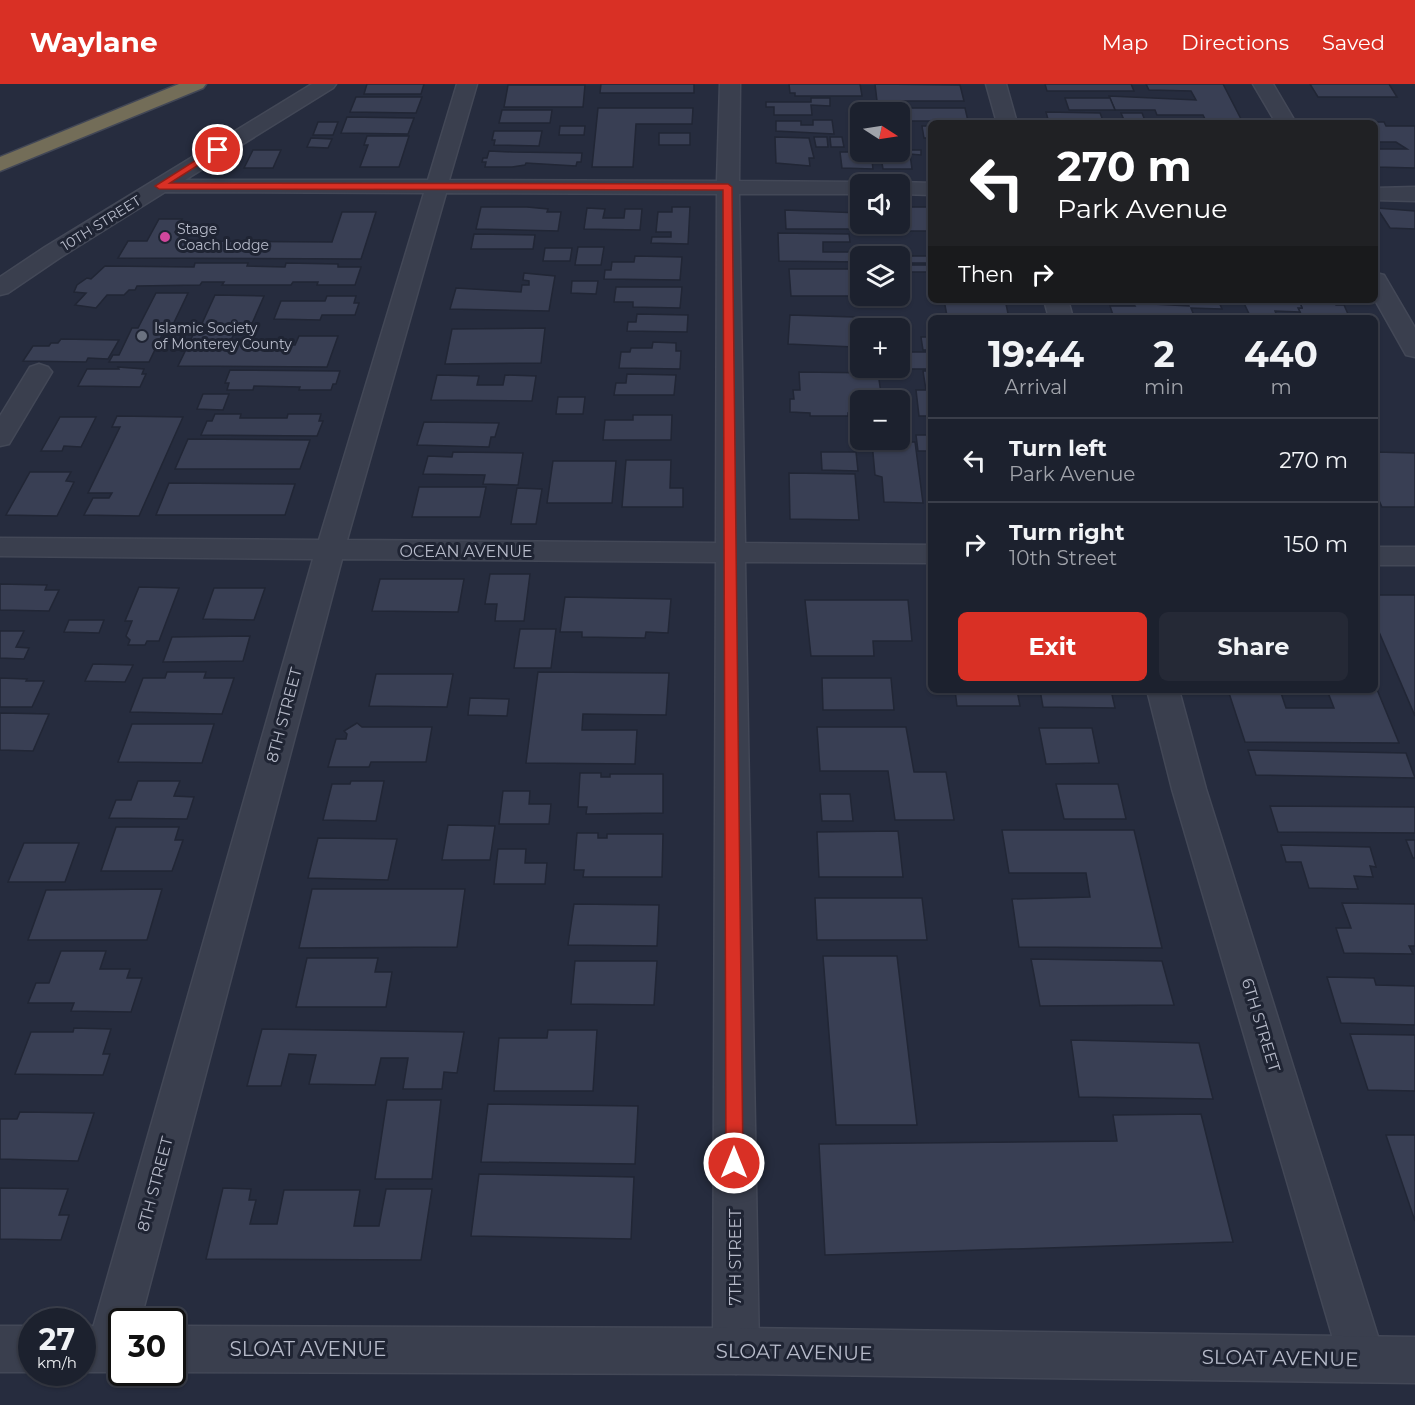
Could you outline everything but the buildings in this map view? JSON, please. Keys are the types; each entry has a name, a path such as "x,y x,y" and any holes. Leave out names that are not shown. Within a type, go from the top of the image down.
{"highway":[{"path":"0,165 196,84"}],"street":[{"name":"10TH STREET","path":"0,288 159,186 326,84"},
{"name":"8TH STREET","path":"105,1349 330,550 467,84"},
{"name":"7TH STREET","path":"730,84 728,187 736,1351"},
{"path":"996,84 1005,120"},
{"path":"1263,84 1284,120"},
{"path":"159,186 850,188"},
{"path":"910,188 928,189"},
{"path":"1378,194 1415,194"},
{"path":"1378,284 1415,350"},
{"path":"0,438 39,372"},
{"name":"OCEAN AVENUE","path":"0,547 928,554"},
{"path":"1378,556 1415,556"},
{"name":"6TH STREET","path":"1164,693 1189,789 1362,1359"},
{"path":"0,1349 18,1349"},
{"name":"SLOAT AVENUE","path":"186,1349 736,1351 1415,1360"}],"place":[{"name":"Stage Coach Lodge","path":"165,237"},
{"name":"Islamic Society of Monterey County","path":"142,336"}],"route":[{"path":"218,150 159,186 728,187 734,1163"}]}
